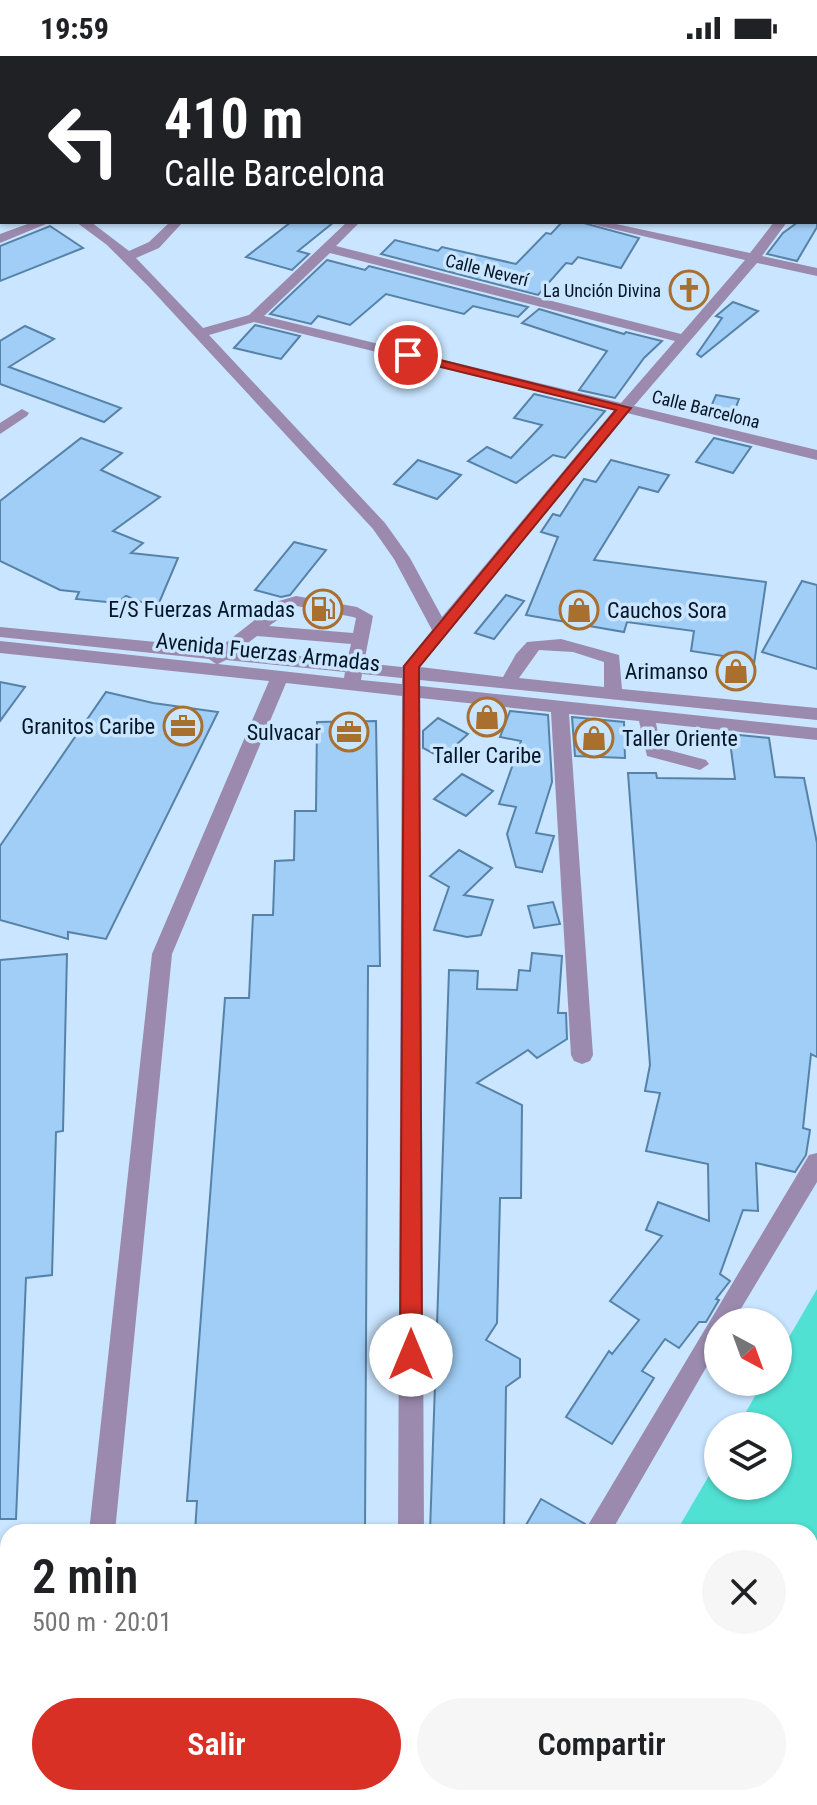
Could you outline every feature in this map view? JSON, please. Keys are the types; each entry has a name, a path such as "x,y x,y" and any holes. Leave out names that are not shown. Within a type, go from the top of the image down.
{"street":[{"path":"0,239 40,224"},
{"path":"85,224 112,242 127,257 379,526 402,558 441,631"},
{"path":"127,257 154,245 175,224"},
{"path":"200,333 254,318 352,224"},
{"path":"598,224 817,272"},
{"path":"411,1524 411,666 779,224"},
{"name":"Calle Neverí","path":"327,248 684,339"},
{"name":"Calle Barcelona","path":"254,318 817,455"},
{"path":"0,430 22,413"},
{"path":"205,669 285,605 296,601 363,614 353,676"},
{"path":"253,630 360,639"},
{"name":"Avenida Fuerzas Armadas","path":"0,632 221,655 560,707 817,734"},
{"path":"508,683 528,650 545,643 604,653 613,659 613,694"},
{"name":"Avenida Fuerzas Armadas","path":"0,647 280,677 353,676"},
{"path":"103,1524 162,954 280,677"},
{"name":"Avenida Fuerzas Armadas","path":"411,683 508,683 817,714"},
{"path":"560,707 582,1055"},
{"path":"648,717 647,727 653,752 700,764"},
{"path":"729,1308 817,1162"},
{"path":"602,1524 704,1350"}],"shaded area":[{"path":"817,1289 817,1524 681,1524 704,1484 704,1500 792,1500 792,1412 746,1412 755,1396 792,1396 792,1332"}],"building":[{"path":"288,224 332,224 298,251 309,254 292,270 246,257"},
{"path":"560,224 587,224 639,238 621,268 578,257 572,264 566,263 538,295 381,254 395,240 438,251 442,247 516,264 546,233 551,234"},
{"path":"795,224 817,224 797,261 767,254 783,233"},
{"path":"50,226 83,248 0,281 0,246"},
{"path":"327,260 365,270 369,266 528,307 518,317 473,306 464,314 386,294 350,325 318,316 311,324 270,314"},
{"path":"733,302 758,311 701,357 697,354 722,318 716,316"},
{"path":"539,309 624,334 662,341 644,358 615,398 579,390 607,351 522,323"},
{"path":"255,325 300,336 281,359 234,348"},
{"path":"25,326 54,339 9,367 121,408 104,422 0,384 0,341"},
{"path":"534,394 605,411 565,458 553,455 516,483 468,461 487,447 511,458 542,425 514,418"},
{"path":"716,395 739,399 731,420 707,416"},
{"path":"81,438 122,453 101,470 160,497 113,531 143,543 131,553 178,558 159,603 141,602 126,596 117,603 76,599 79,592 60,590 0,561 0,501"},
{"path":"714,438 751,447 733,473 696,462"},
{"path":"418,460 461,475 437,499 394,484"},
{"path":"611,460 669,475 658,492 639,487 594,560 766,582 753,671 728,668 730,657 691,651 694,631 627,622 624,632 526,615 558,537 541,532 553,514 560,516 584,479 596,482"},
{"path":"294,542 326,550 290,595 281,597 255,590"},
{"path":"802,581 817,585 817,669 762,652"},
{"path":"506,595 524,601 494,639 475,633"},
{"path":"0,682 25,687 0,721"},
{"path":"106,692 153,703 218,712 106,939 68,932 68,939 0,920 0,846"},
{"path":"510,711 548,715 552,782 536,833 554,836 542,872 516,867 507,834 516,807 499,804 521,741 500,737"},
{"path":"572,717 624,722 625,758 575,756"},
{"path":"438,718 468,734 442,758 423,748 423,731"},
{"path":"376,721 380,966 368,966 365,1524 196,1524 197,1501 187,1501 225,998 249,998 253,915 273,915 275,861 294,860 295,811 316,811 317,722"},
{"path":"729,734 769,738 775,777 804,778 817,843 817,1057 811,1054 803,1128 810,1130 806,1155 795,1172 756,1163 758,1211 743,1210 720,1274 730,1281 716,1299 719,1300 714,1308 704,1308 704,1322 699,1322 679,1348 665,1339 642,1371 654,1378 612,1444 566,1417 609,1351 612,1354 639,1320 610,1301 662,1236 646,1230 658,1202 709,1221 708,1164 646,1151 660,1093 645,1091 650,1065 628,773 656,773 657,778 735,779"},
{"path":"462,774 493,791 466,816 434,799"},
{"path":"459,850 492,868 464,895 493,900 481,935 467,937 434,930 449,887 430,876"},
{"path":"553,902 560,924 534,928 528,906"},
{"path":"532,953 562,956 558,1013 566,1013 567,1039 537,1058 528,1050 477,1083 522,1105 521,1198 500,1198 497,1323 486,1340 520,1359 520,1377 506,1387 504,1524 430,1524 449,970 478,971 477,989 517,990 519,970 530,971"},
{"path":"67,954 63,1131 56,1132 52,1275 26,1278 16,1519 0,1519 0,960"},
{"path":"541,1499 585,1524 527,1524"}],"place":[{"name":"La Unción Divina","path":"689,290"},
{"name":"E/S Fuerzas Armadas","path":"323,609"},
{"name":"Cauchos Sora","path":"579,610"},
{"name":"Arimanso","path":"736,671"},
{"name":"Taller Caribe","path":"487,717"},
{"name":"Granitos Caribe","path":"183,726"},
{"name":"Sulvacar","path":"349,732"},
{"name":"Taller Oriente","path":"594,738"}],"route":[{"path":"408,355 624,408 411,666 411,1355"}]}
